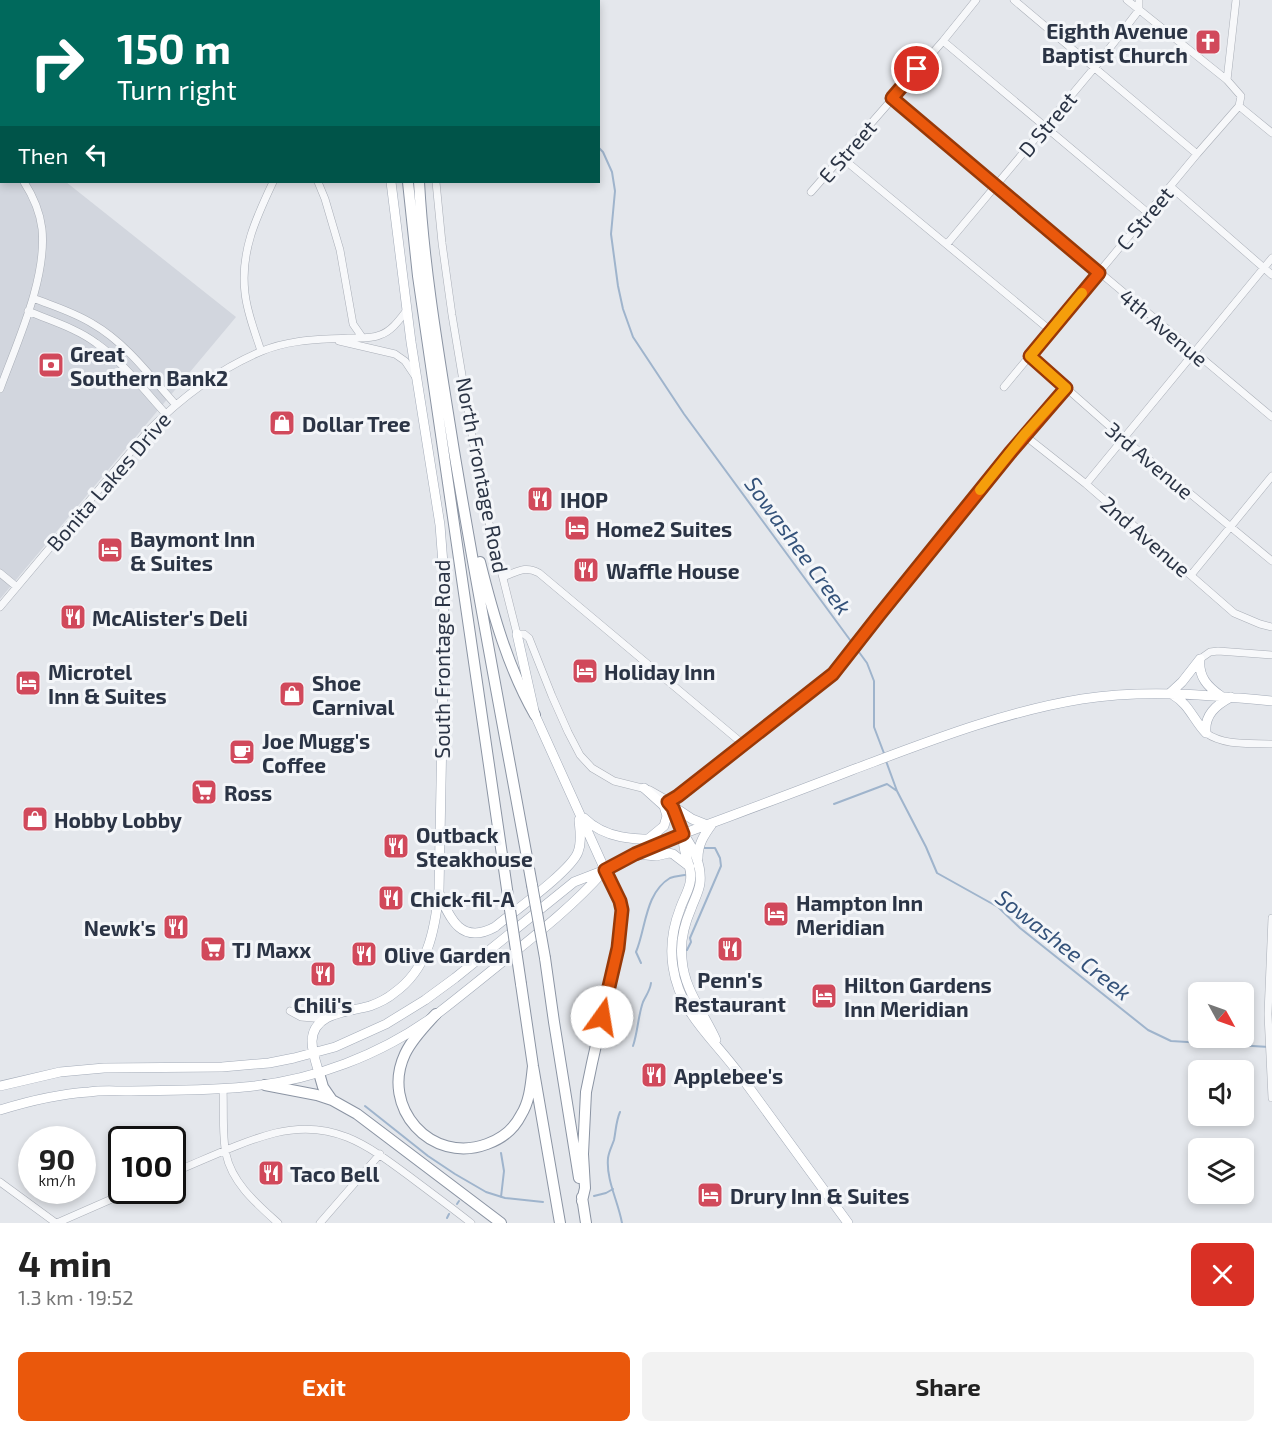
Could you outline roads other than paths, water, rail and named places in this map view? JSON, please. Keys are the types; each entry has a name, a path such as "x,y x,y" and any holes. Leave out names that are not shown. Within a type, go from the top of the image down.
{"highway":[{"path":"408,183 418,276 521,984 560,1223"},
{"path":"419,183 428,273 444,387 467,528 545,958 586,1223"},
{"path":"467,528 475,544 510,662 535,715"},
{"path":"582,1201 585,1188 583,1154 586,1092 618,948 622,916 620,901 605,870"},
{"path":"436,1014 421,1030 405,1054 398,1082 401,1103 406,1114 412,1124 431,1140 456,1149 468,1149 494,1142 505,1135 522,1114 528,1099 533,1066"},
{"path":"319,1073 323,1087 332,1100"},
{"path":"265,1085 332,1100 357,1114 501,1223"}],"main road":[{"name":"South Frontage Road","path":"325,1019 381,1001 395,993 408,980 423,958 432,938 439,891 443,564 439,514 406,310 391,183"},
{"path":"517,634 535,715 605,870"},
{"path":"1170,694 1200,660"},
{"path":"1200,660 1201,675 1209,687 1221,696"},
{"path":"1170,694 1181,700 1206,733"},
{"path":"0,1086 60,1072 104,1068 235,1066 283,1061 335,1047 413,1008 455,978 574,882 605,870 669,839 925,742 988,721 1041,707 1109,696 1170,694 1272,700"},
{"path":"1206,733 1209,716 1218,705 1231,697"},
{"path":"630,856 664,826 668,816 664,806 644,788"},
{"path":"670,804 692,819 710,824"},
{"path":"439,891 449,917 461,929 476,933 495,927 574,860 579,850 578,812"},
{"path":"578,812 601,831 637,840 669,839"},
{"path":"710,824 701,842 690,885 679,911 673,935 672,952 678,988 701,1029 739,1073 848,1223"},
{"path":"683,834 692,846 694,866"},
{"path":"630,856 673,854 694,866"},
{"path":"0,1110 34,1100 90,1091 223,1089 265,1085 319,1073 369,1054 397,1040 436,1014 558,917 584,894 605,870"},
{"path":"319,1073 312,1044 313,1034 317,1026 325,1019"}],"street":[{"name":"E Street","path":"811,192 976,0"},
{"path":"1014,0 1197,154"},
{"path":"1127,0 1227,80 1241,96 1239,106 1272,133"},
{"path":"1139,0 1139,10"},
{"path":"1227,80 1236,0"},
{"name":"D Street","path":"947,244 1095,67 1139,10"},
{"path":"943,40 1148,213"},
{"name":"4th Avenue","path":"892,98 1272,417"},
{"name":"C Street","path":"1004,387 1239,106"},
{"path":"841,157 1051,331"},
{"path":"0,389 33,298 43,244 42,226 34,198 25,183"},
{"path":"261,351 250,318 244,271 250,233 273,183"},
{"path":"318,183 340,250 353,324 362,337"},
{"name":"North Frontage Road","path":"436,183 452,315 481,489 517,634 524,634 529,638 552,696 580,755 592,768 610,779 655,792 670,804"},
{"path":"1171,187 1272,275"},
{"path":"1086,484 1272,258"},
{"path":"33,298 76,315 103,330 123,346 176,405"},
{"name":"Bonita Lakes Drive","path":"0,607 135,446 165,414 196,388 261,351 291,342 380,335 397,322 406,310"},
{"path":"28,311 70,328 96,343 116,360 165,414"},
{"path":"330,339 395,354 405,361 417,378"},
{"name":"3rd Avenue","path":"1030,356 1124,439 1272,561"},
{"path":"683,834 670,804 833,674 1024,435 1066,388"},
{"name":"2nd Avenue","path":"1024,435 1086,484 1234,613 1272,627"},
{"path":"1191,575 1272,476"},
{"path":"503,577 524,569 531,569 539,573 743,744"},
{"path":"0,573 16,587"},
{"path":"0,591 8,598"},
{"path":"1200,660 1210,652 1218,651 1272,655"},
{"path":"1206,733 1223,741 1272,744"},
{"path":"1272,918 1268,1014 1272,1098"},
{"path":"290,1011 301,1017 325,1019"},
{"path":"223,1089 225,1151 231,1170 243,1189 278,1223"},
{"path":"186,1167 276,1133 309,1129 333,1132 368,1146 471,1223"},
{"path":"320,1223 380,1154"},
{"path":"0,1182 57,1223 108,1201"}],"waterway":[{"name":"Sowashee Creek","path":"600,149 612,172 615,191 611,234 618,286 633,337 684,414 853,644"},
{"name":"Sowashee Creek","path":"856,648 867,663 874,681 874,727 885,756"},
{"name":"Sowashee Creek","path":"886,761 897,791 937,873 998,907 1020,928 1148,1030 1171,1041 1269,1047"},
{"path":"834,804 887,784 897,791"},
{"path":"687,950 721,866 715,848 703,848"},
{"path":"641,963 636,952 651,902 662,885 670,878 685,875"},
{"path":"633,1046 641,1007 651,983"},
{"path":"365,1106 428,1156 486,1192 505,1198 543,1202"},
{"path":"620,1112 608,1155 608,1166 610,1182 622,1223"},
{"path":"501,1153 504,1171 501,1197"},
{"path":"594,1196 613,1189"},
{"path":"447,1218 449,1214"}],"place":[{"name":"Eighth Avenue Baptist Church","path":"1208,42"},
{"name":"Great Southern Bank2","path":"51,365"},
{"name":"Dollar Tree","path":"282,423"},
{"name":"IHOP","path":"540,499"},
{"name":"Home2 Suites","path":"577,528"},
{"name":"Baymont Inn & Suites","path":"110,550"},
{"name":"Waffle House","path":"586,570"},
{"name":"McAlister's Deli","path":"73,617"},
{"name":"Holiday Inn","path":"585,671"},
{"name":"Microtel Inn & Suites","path":"28,683"},
{"name":"Shoe Carnival","path":"292,694"},
{"name":"Joe Mugg's Coffee","path":"242,752"},
{"name":"Ross","path":"204,792"},
{"name":"Hobby Lobby","path":"35,819"},
{"name":"Outback Steakhouse","path":"396,846"},
{"name":"Chick-fil-A","path":"391,898"},
{"name":"Hampton Inn Meridian","path":"776,914"},
{"name":"Newk's","path":"176,927"},
{"name":"TJ Maxx","path":"213,949"},
{"name":"Penn's Restaurant","path":"730,949"},
{"name":"Olive Garden","path":"364,954"},
{"name":"Chili's","path":"323,974"},
{"name":"Hilton Gardens Inn Meridian","path":"824,996"},
{"name":"Applebee's","path":"654,1075"},
{"name":"Taco Bell","path":"271,1173"},
{"name":"Drury Inn & Suites","path":"710,1195"}]}
